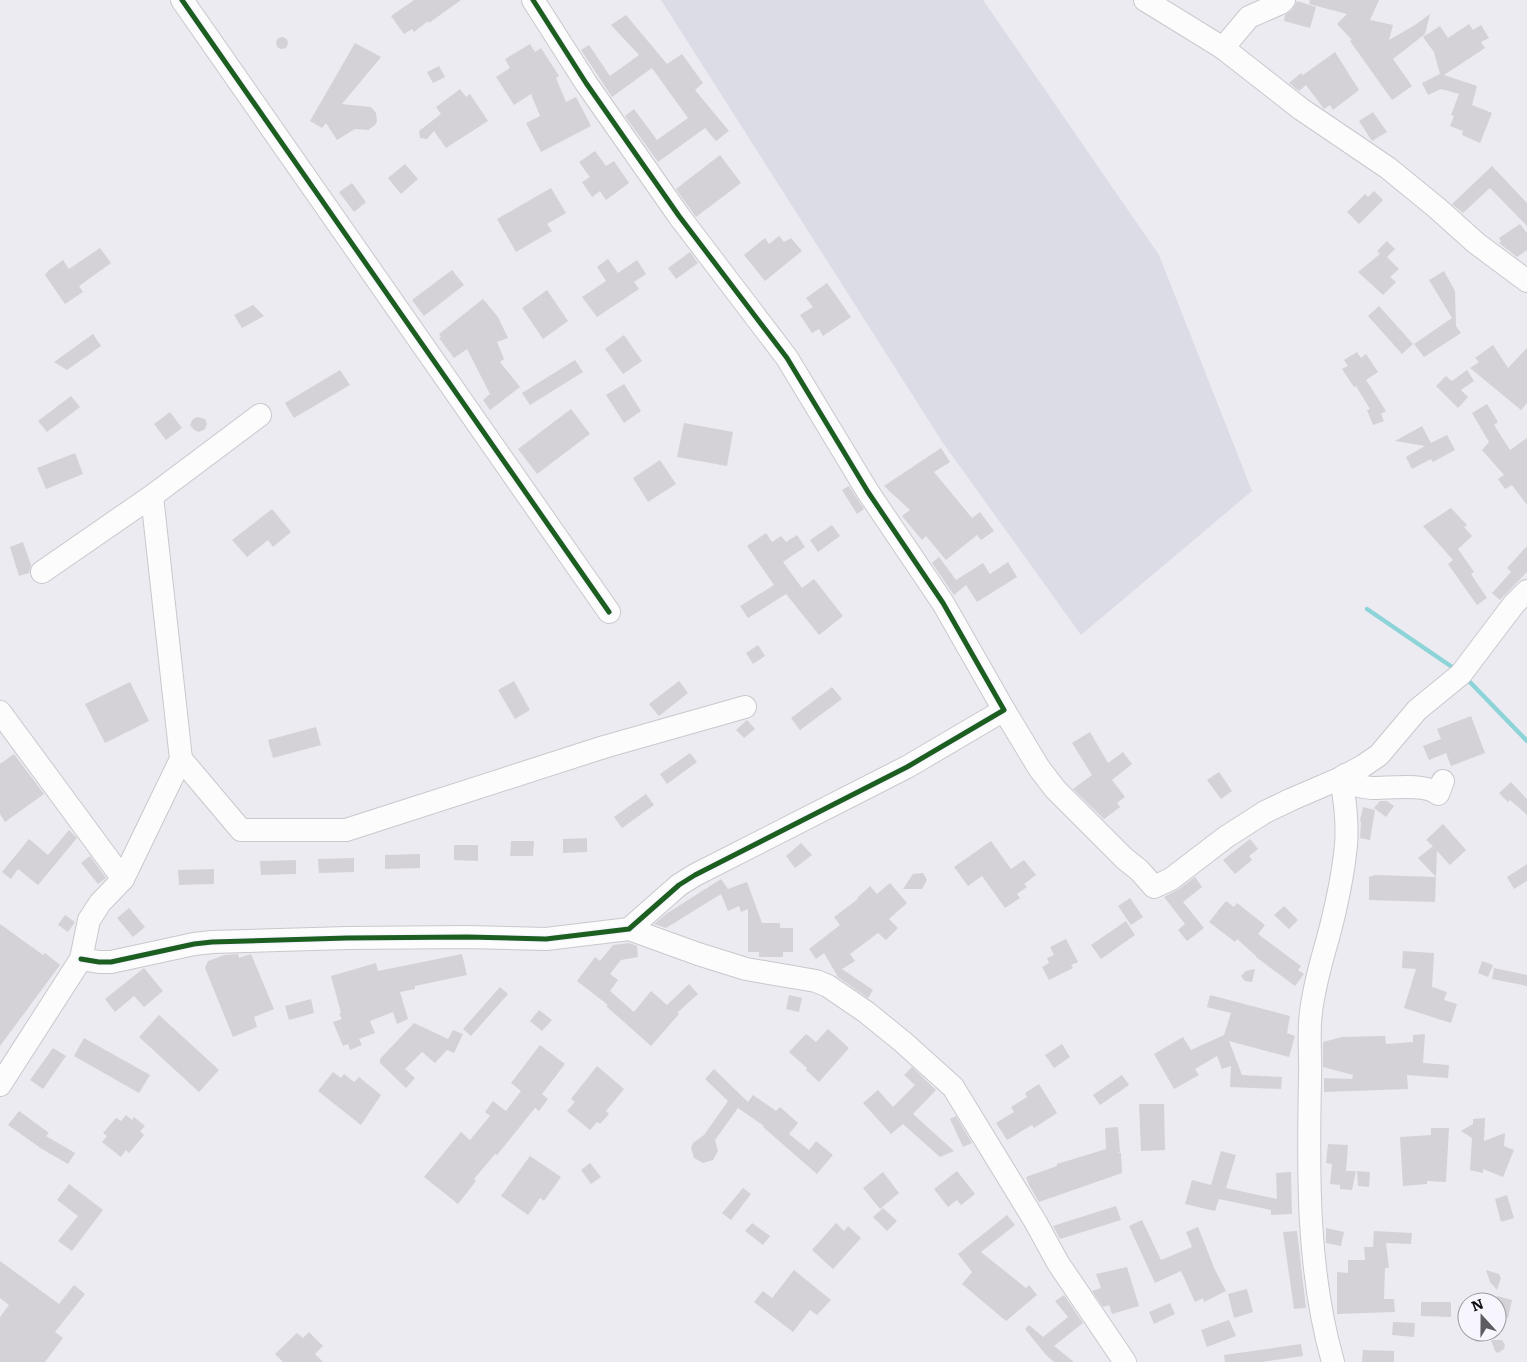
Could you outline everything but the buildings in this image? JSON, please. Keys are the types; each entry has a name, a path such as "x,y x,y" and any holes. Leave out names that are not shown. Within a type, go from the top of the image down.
{"street":[{"path":"182,0 610,612"},
{"path":"533,0 586,84 673,209 787,358 868,492 943,603 1039,768 1055,789 1154,887 1171,879 1226,837 1265,812 1343,777 1379,755 1417,710 1461,674 1514,604 1527,591"},
{"path":"1145,0 1223,48 1301,109 1388,168 1476,243 1527,281"},
{"path":"1223,48 1249,8 1281,3 1284,0"},
{"path":"42,572 152,496 260,415"},
{"path":"0,1085 6,1061 81,959 89,920 100,903 123,879 181,759 152,496"},
{"path":"181,759 241,830 346,830 604,747 745,707"},
{"path":"629,929 679,885 695,874 907,767 1004,710"},
{"path":"0,712 123,879"},
{"path":"1343,777 1354,785 1371,788 1433,789 1438,794 1443,781"},
{"path":"1332,1362 1316,1284 1314,1261 1309,1131 1310,1033 1314,991 1336,903 1346,845 1347,816 1343,777"},
{"path":"81,959 111,962 194,944 212,942 467,937 546,939 629,929 746,969 816,981 838,992 903,1042 952,1087 1035,1221 1058,1263 1125,1362"}],"shaded area":[{"path":"661,0 983,0 1159,255 1252,491 1081,635 943,443"}],"waterway":[{"path":"1367,609 1455,669"},
{"path":"1467,679 1527,741"}],"cycle path":[{"path":"182,0 609,612"},
{"path":"81,959 111,962 194,944 212,942 347,938 467,937 546,939 629,929 679,885 695,875 907,767 1004,710 943,603 868,492 787,358 679,216 586,83 533,0"}]}
